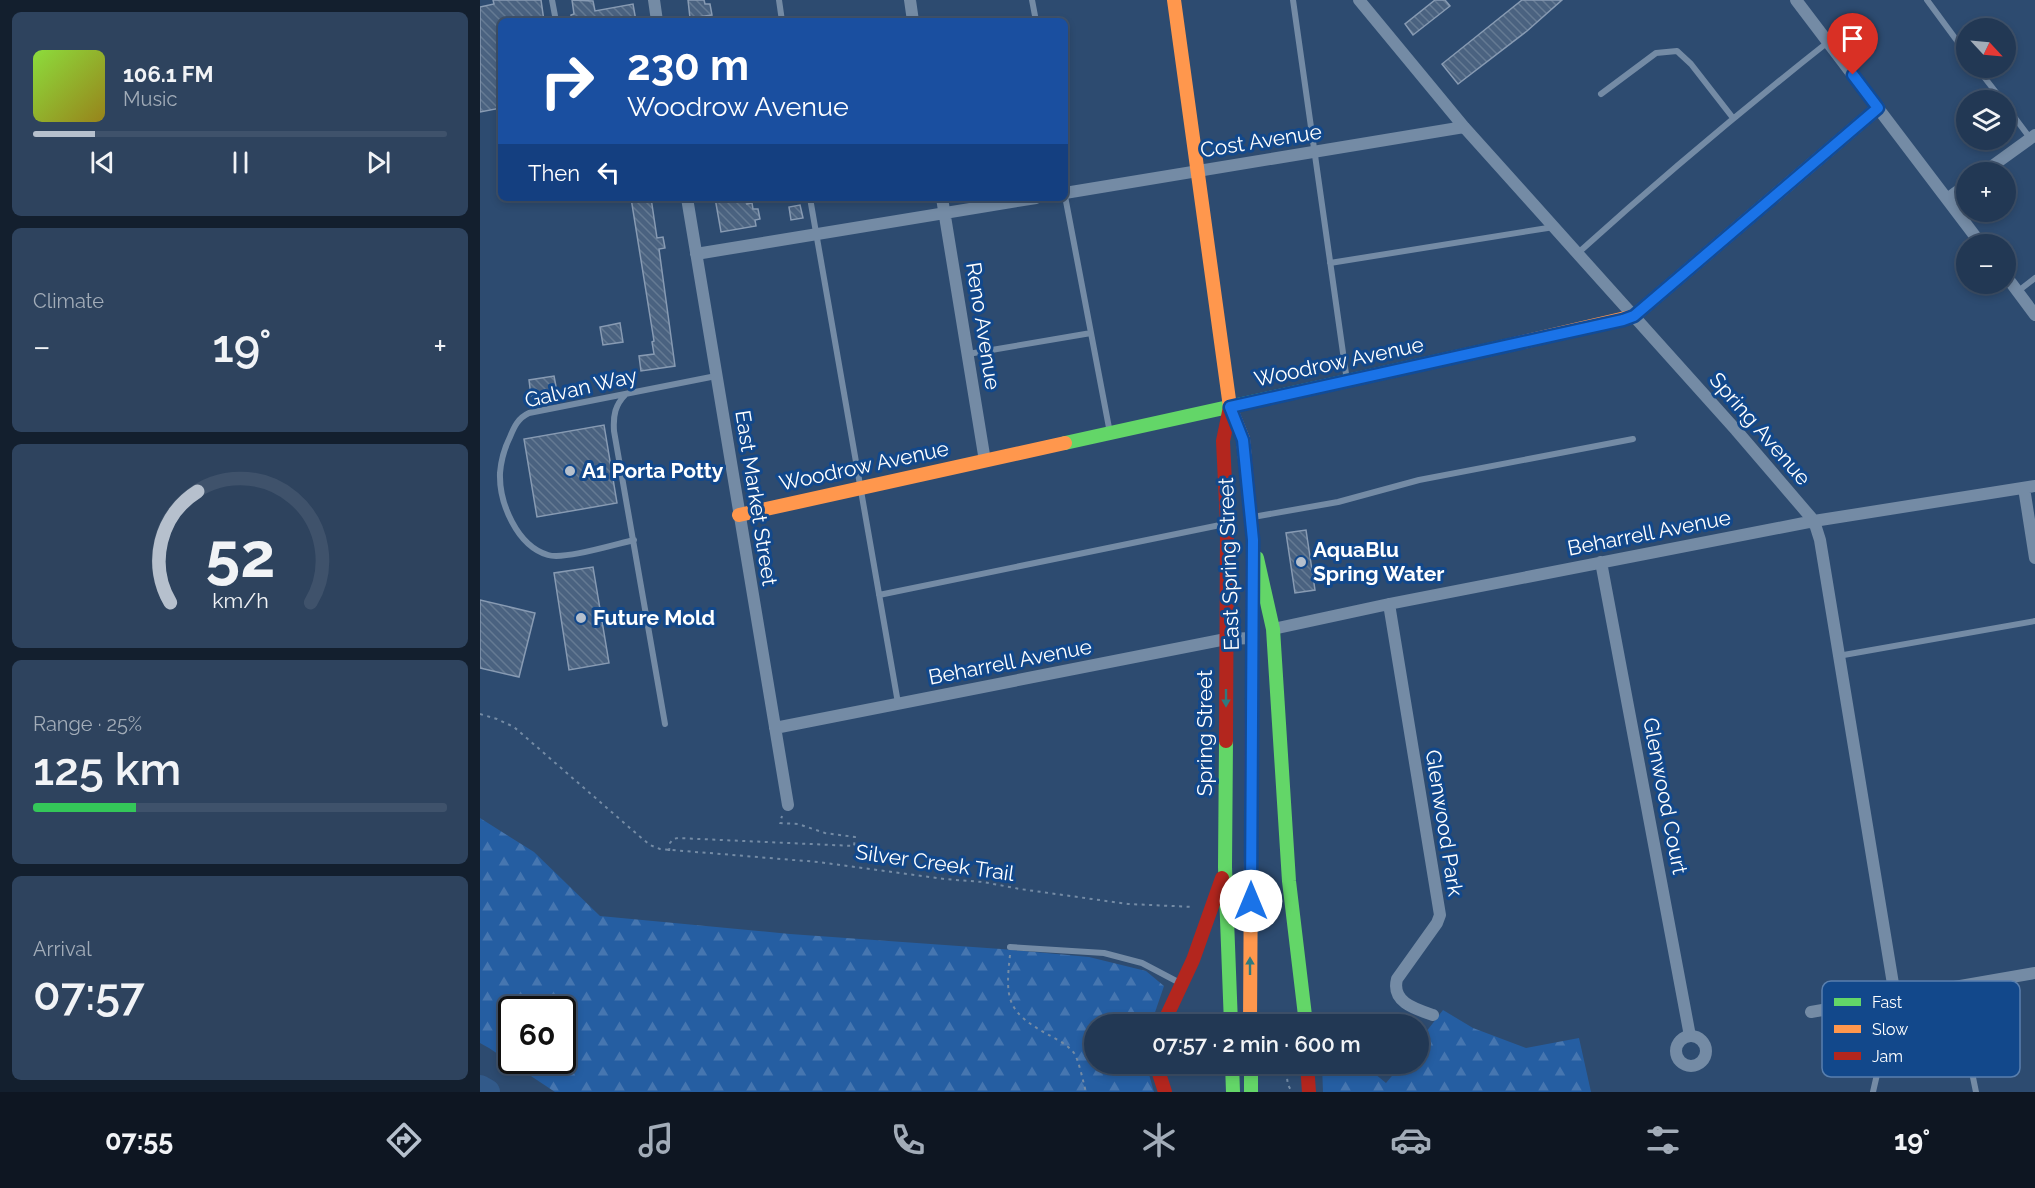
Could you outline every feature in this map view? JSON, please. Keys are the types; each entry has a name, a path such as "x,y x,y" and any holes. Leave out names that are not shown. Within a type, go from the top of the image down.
{"main road":[{"name":"East Spring Street","path":"1174,0 1230,407 1243,440 1252,517 1250,1014"},
{"name":"Woodrow Avenue","path":"739,514 1623,320 1634,316 1878,108"},
{"name":"Spring Street","path":"1230,407 1223,441 1227,524 1225,867 1231,1014"},
{"path":"1253,540 1273,629 1289,881 1305,1014"},
{"path":"1168,1014 1208,921 1225,867"},
{"path":"1158,1074 1165,1092"},
{"path":"1232,1074 1233,1092"},
{"path":"1251,1074 1251,1090"},
{"path":"1308,1074 1309,1092"}],"street":[{"path":"654,0 657,18"},
{"path":"909,0 912,18"},
{"name":"Spring Avenue","path":"1359,0 1464,127 1814,521 1820,540 1889,981"},
{"path":"1796,0 1974,234"},
{"name":"Cost Avenue","path":"1068,193 1464,127"},
{"path":"1998,162 2033,137"},
{"path":"1947,199 1956,192"},
{"name":"East Market Street","path":"687,201 775,728 785,809"},
{"name":"Reno Avenue","path":"943,201 985,461"},
{"path":"696,254 1018,201"},
{"path":"2017,292 2035,315"},
{"path":"2029,487 2035,558"},
{"name":"Beharrell Avenue","path":"1273,629 1389,604 1814,521 2029,487"},
{"name":"Glenwood Court","path":"1601,562 1690,1036"},
{"name":"Glenwood Park","path":"1389,604 1440,915 1396,980 1395,988 1398,997 1407,1005 1433,1015"},
{"name":"Beharrell Avenue","path":"775,728 1226,639 1253,638"},
{"path":"1992,981 2035,973"},
{"path":"1811,1012 1822,1010"}],"lane":[{"path":"552,0 555,18"},
{"path":"779,0 782,18"},
{"path":"1032,0 1035,18"},
{"path":"1293,0 1347,381"},
{"path":"1927,0 1956,39"},
{"path":"1578,254 1643,194 1828,42"},
{"path":"1601,94 1656,53 1677,51 1692,64 1733,118"},
{"path":"1985,78 1994,90"},
{"path":"2016,117 2033,137"},
{"path":"810,201 898,703"},
{"path":"1066,201 1110,433"},
{"path":"1330,263 1554,227"},
{"path":"2017,292 2035,278"},
{"path":"967,354 1091,333"},
{"name":"Galvan Way","path":"634,540 559,557 540,552 528,543 520,534 507,510 500,482 503,452 517,423 529,413 716,376"},
{"path":"627,393 618,402 614,420 665,724"},
{"path":"1252,517 1338,502 1419,480 1633,439"},
{"path":"879,596 1227,524"},
{"path":"1838,656 2035,621"},
{"path":"1010,947 1104,953 1142,963 1181,984"},
{"path":"1874,1092 1877,1077"},
{"path":"1973,1077 1976,1092"}],"path":[{"name":"Silver Creek Trail","path":"480,714 497,719 514,728 650,845 669,851 818,862 983,882 1020,890 1128,904 1197,908"},
{"name":"Silver Creek Trail","path":"669,851 670,843 673,839 678,838 854,846 855,837 825,833 798,824 780,823 785,809"},
{"path":"1010,947 1007,984 1013,1008 1027,1023 1058,1040 1074,1053 1086,1092"},
{"path":"1286,1074 1292,1092"}],"green space":[{"path":"480,818 534,852 600,916 790,934 1089,957 1146,971 1164,986 1154,1014 1084,1014 1084,1074 1149,1074 1154,1092 555,1092 528,1074 576,1074 576,996 498,996 498,1054 480,1043"},
{"path":"1443,1010 1473,1028 1526,1048 1579,1038 1591,1092 1323,1092 1322,1074 1375,1074 1386,1083 1394,1074 1429,1074 1429,1028"}],"building":[{"path":"493,0 541,0 544,18 498,18 498,109 480,112 480,7 494,4"},
{"path":"572,0 593,1 595,11 633,4 635,18 571,18 574,14"},
{"path":"688,0 704,0 705,4 710,4 712,15 690,18"},
{"path":"1435,0 1445,0 1450,6 1413,35 1405,24"},
{"path":"1522,0 1562,0 1527,31 1458,84 1442,64"},
{"path":"631,201 651,201 657,238 663,237 665,248 659,249 675,366 641,371 639,356 654,354 652,342 654,341"},
{"path":"716,201 746,201 747,204 752,203 753,209 758,209 760,219 755,220 756,226 721,232"},
{"path":"800,205 803,218 791,220 789,207"},
{"path":"620,323 623,342 603,345 600,327"},
{"path":"554,376 557,392 531,396 529,380"},
{"name":"A1 Porta Potty","path":"604,425 617,503 537,517 524,439"},
{"name":"AquaBlu Spring Water","path":"1306,530 1315,590 1295,593 1286,533"},
{"name":"Future Mold","path":"593,567 609,663 569,670 554,573"},
{"path":"480,600 535,613 519,677 480,668"}],"waterway":[{"path":"480,1088 487,1092"}],"traffic: fast":[{"path":"1065,443 1510,345"},
{"path":"1257,558 1273,629 1289,881 1305,1014"},
{"path":"1226,741 1225,867 1231,1014"},
{"path":"1232,1074 1233,1092"},
{"path":"1251,1074 1251,1092"}],"traffic: slow":[{"path":"1174,0 1230,407 1243,439 1245,459"},
{"path":"1510,345 1634,316 1878,108"},
{"path":"739,515 1065,443"},
{"path":"1250,1014 1251,857"}],"traffic: jam":[{"path":"1226,741 1227,524 1223,441 1230,407"},
{"path":"1245,459 1253,539 1251,857"},
{"path":"1168,1014 1193,960 1222,878"},
{"path":"1159,1074 1165,1092"},
{"path":"1308,1074 1309,1092"}],"place":[{"name":"A1 Porta Potty","path":"570,471"},
{"name":"AquaBlu Spring Water","path":"1301,562"},
{"name":"Future Mold","path":"581,618"}],"route":[{"path":"1251,901 1253,540 1243,440 1230,407 1634,316 1878,108 1853,75"}]}
